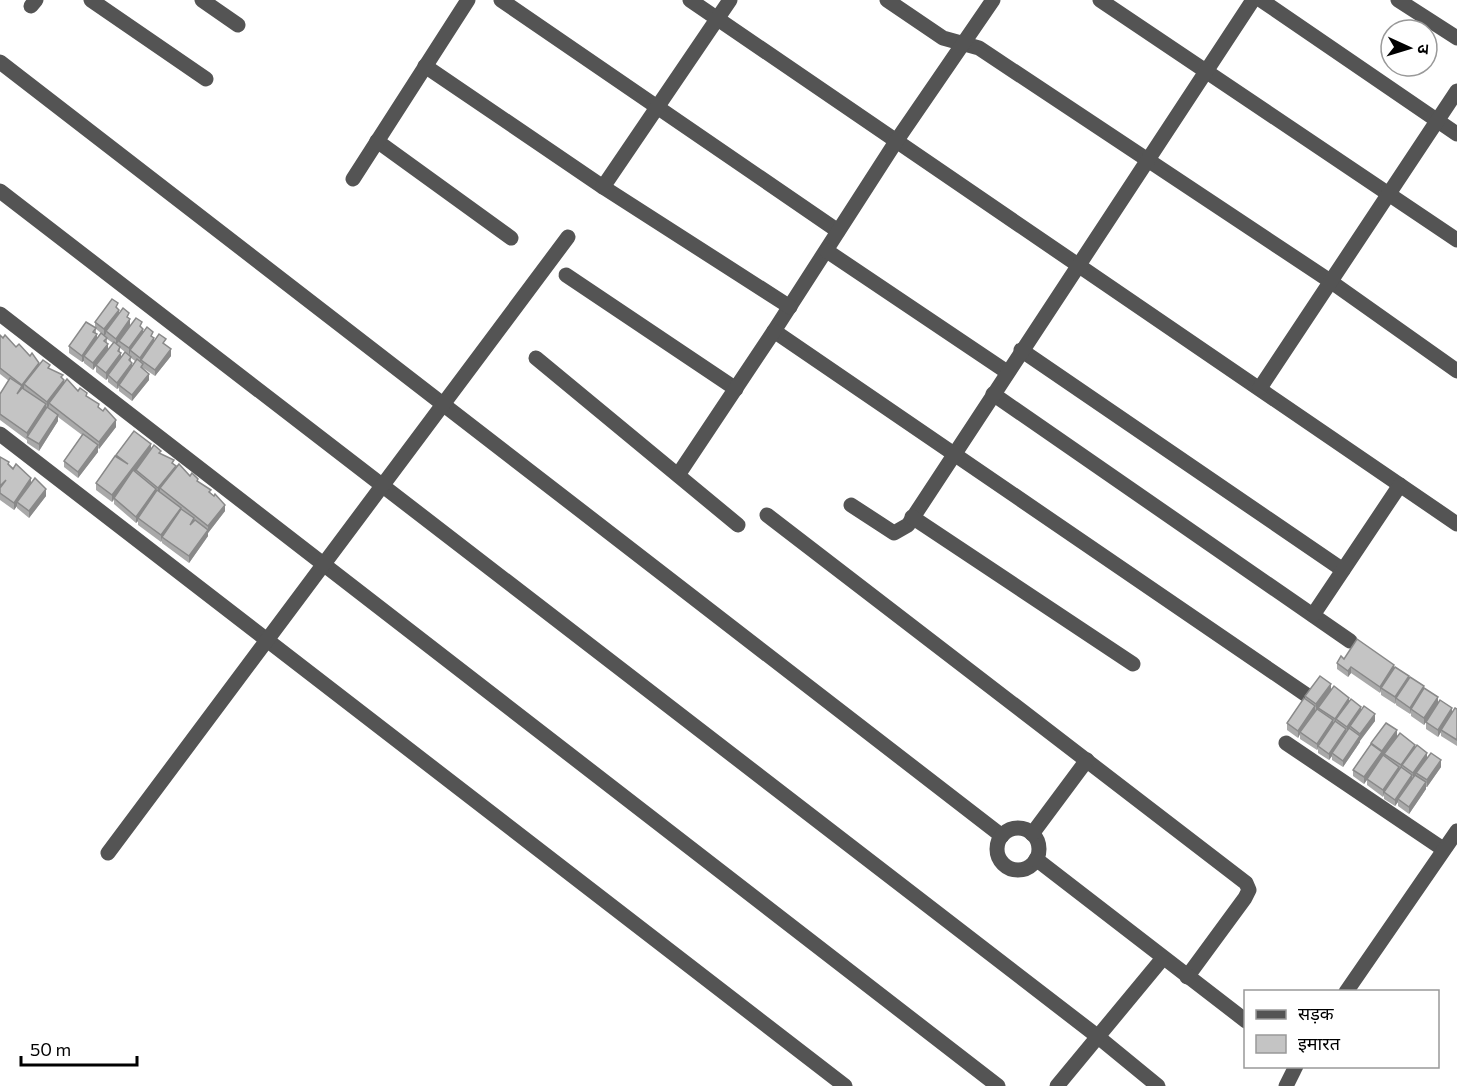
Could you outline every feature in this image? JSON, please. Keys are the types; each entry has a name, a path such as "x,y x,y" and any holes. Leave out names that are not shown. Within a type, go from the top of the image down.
{"street":[{"path":"91,0 206,79"},
{"path":"202,0 238,25"},
{"path":"353,178 468,0"},
{"path":"501,0 838,231"},
{"path":"690,0 1457,524"},
{"path":"603,187 730,0"},
{"path":"887,0 943,38 979,48 1330,281 1457,371"},
{"path":"678,475 827,251 897,140 993,0"},
{"path":"1100,0 1457,240"},
{"path":"851,505 894,533 901,531 912,518 1146,159 1253,0"},
{"path":"1261,0 1457,134"},
{"path":"1398,0 1457,38"},
{"path":"0,62 1002,836"},
{"path":"425,66 603,187 790,307"},
{"path":"1260,388 1457,91"},
{"path":"377,141 511,238"},
{"path":"0,191 1097,1036 1158,1086"},
{"path":"108,853 568,237"},
{"path":"827,251 1007,372"},
{"path":"566,274 736,389"},
{"path":"0,314 998,1086"},
{"path":"774,331 1308,696"},
{"path":"1021,350 1343,570"},
{"path":"536,358 738,525"},
{"path":"993,394 1350,641"},
{"path":"0,434 845,1086"},
{"path":"1313,615 1401,485"},
{"path":"767,515 1246,883 1249,890 1245,898 1186,977"},
{"path":"912,518 1132,664"},
{"path":"1286,743 1443,849"},
{"path":"1032,834 1087,760"},
{"path":"1013,829 1032,834 1038,845 1036,859 1026,869 1019,870 1006,866 998,855 997,848 1002,836 1013,829"},
{"path":"1347,990 1457,831"},
{"path":"1036,859 1244,1020"},
{"path":"1057,1086 1163,958"},
{"path":"1286,1086 1295,1068"}],"building":[{"path":"112,299 118,303 116,307 119,310 104,329 95,322"},
{"path":"123,308 129,313 127,317 130,319 116,339 106,331"},
{"path":"136,318 142,322 140,326 143,329 129,348 119,341"},
{"path":"86,322 96,328 93,332 97,334 82,356 69,346"},
{"path":"147,327 153,332 151,336 154,338 140,358 130,350"},
{"path":"101,333 107,338 104,341 108,344 93,363 84,356"},
{"path":"159,334 166,339 163,343 171,349 155,370 141,360"},
{"path":"0,335 3,338 5,335 16,347 19,344 30,356 32,353 39,363 22,385 0,368"},
{"path":"114,342 120,347 118,351 121,353 106,373 96,365"},
{"path":"125,352 131,357 129,360 132,363 117,383 108,375"},
{"path":"137,359 143,364 141,367 149,374 132,395 119,385"},
{"path":"43,360 50,365 48,368 63,375 61,377 64,380 47,402 24,384"},
{"path":"10,378 22,386 17,394 22,388 46,404 27,433 0,414 0,394"},
{"path":"67,379 78,391 80,388 87,393 86,396 99,404 98,407 103,411 105,408 116,420 99,442 49,403"},
{"path":"47,407 58,415 39,444 27,437"},
{"path":"134,431 151,444 112,495 96,483 115,456 128,464 116,455"},
{"path":"83,434 98,445 78,472 64,461"},
{"path":"154,445 161,451 159,453 174,460 172,463 176,466 158,488 136,470"},
{"path":"0,457 9,462 8,464 13,469 16,464 31,478 14,503 0,493 0,488 6,480 0,486"},
{"path":"179,464 190,476 192,473 198,479 197,481 211,490 209,492 214,496 215,494 225,505 208,526 160,488"},
{"path":"133,470 156,489 136,517 114,498"},
{"path":"35,478 46,489 29,511 17,502"},
{"path":"157,490 181,508 161,535 138,518"},
{"path":"181,509 194,518 190,525 195,520 208,530 189,556 162,537"},
{"path":"1357,639 1394,665 1380,687 1351,667 1348,671 1337,663 1341,656 1344,659"},
{"path":"1395,667 1409,676 1395,697 1381,688"},
{"path":"1320,676 1331,684 1316,704 1305,696"},
{"path":"1410,677 1424,686 1410,708 1396,698"},
{"path":"1334,686 1349,698 1335,719 1318,708"},
{"path":"1424,688 1438,697 1424,718 1411,709"},
{"path":"1304,698 1315,706 1298,731 1287,723"},
{"path":"1351,699 1361,707 1347,727 1336,719"},
{"path":"1440,700 1452,708 1438,730 1426,722"},
{"path":"1364,706 1375,714 1360,734 1350,726"},
{"path":"1455,708 1457,709 1457,740 1441,730"},
{"path":"1317,709 1333,720 1317,744 1300,732"},
{"path":"1335,721 1346,729 1329,754 1318,746"},
{"path":"1386,723 1397,730 1382,751 1371,743"},
{"path":"1349,728 1360,736 1343,761 1332,753"},
{"path":"1400,733 1415,745 1401,765 1384,754"},
{"path":"1371,744 1382,752 1364,777 1353,770"},
{"path":"1417,745 1427,753 1413,773 1402,765"},
{"path":"1431,753 1441,760 1427,780 1416,773"},
{"path":"1383,755 1399,767 1383,790 1367,779"},
{"path":"1401,767 1412,775 1395,800 1384,792"},
{"path":"1415,775 1426,782 1409,807 1398,799"}]}
